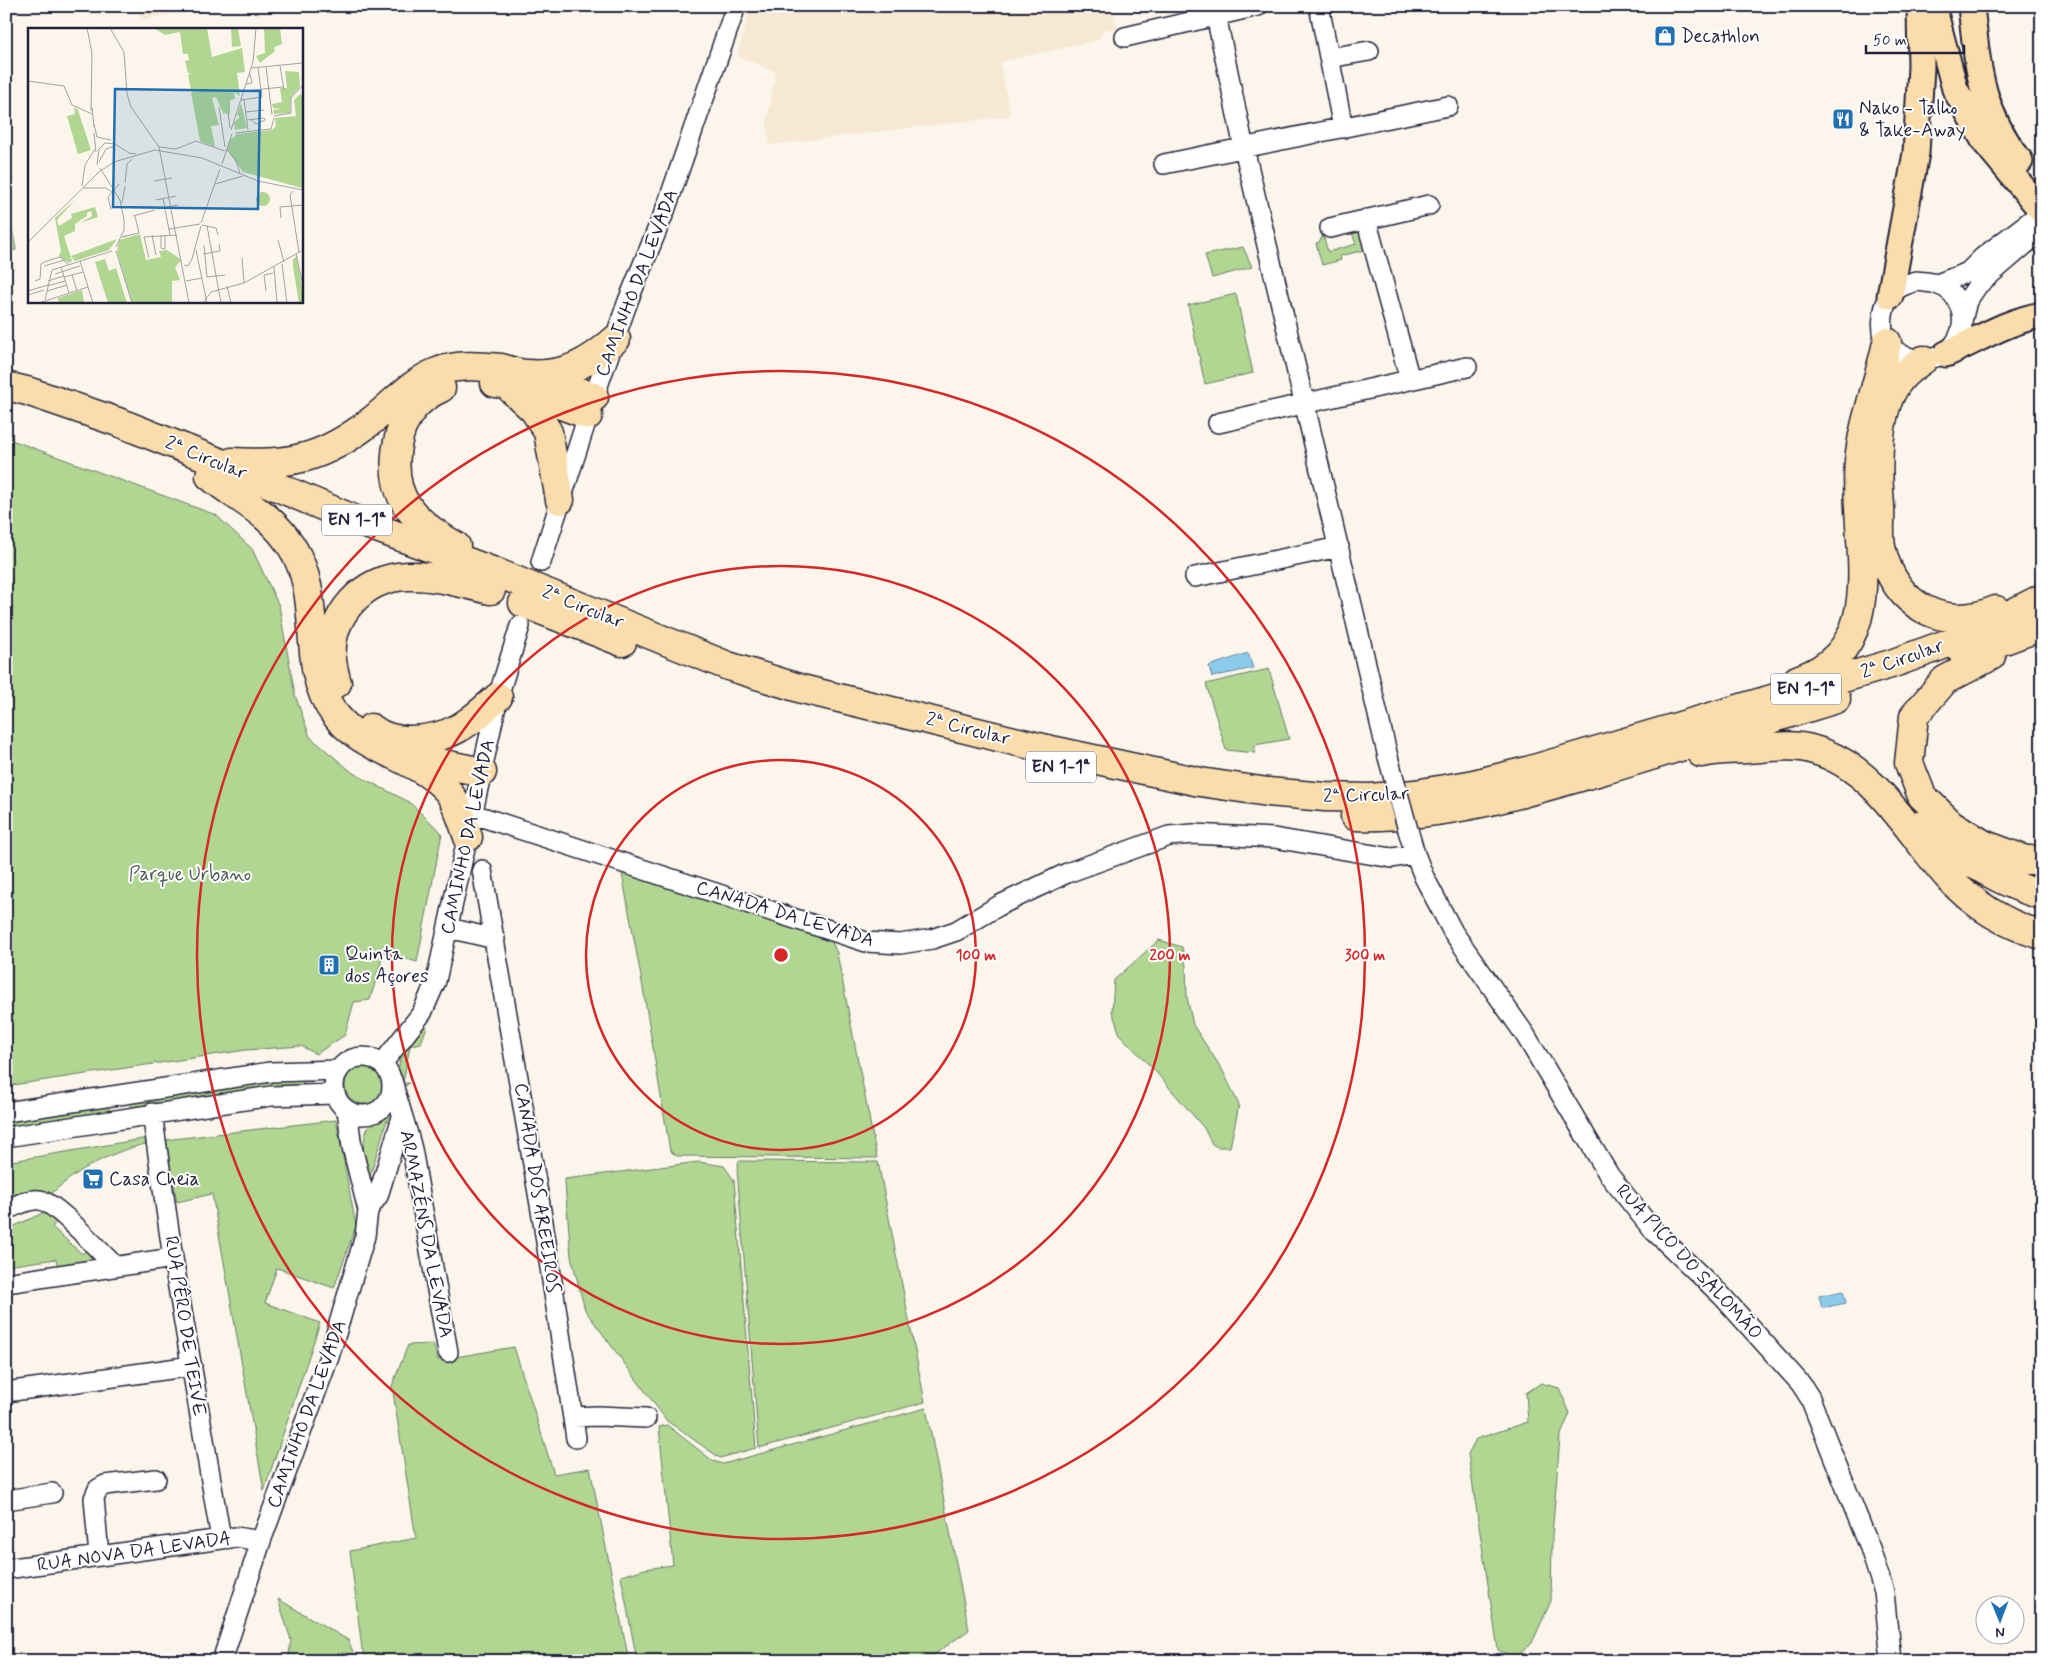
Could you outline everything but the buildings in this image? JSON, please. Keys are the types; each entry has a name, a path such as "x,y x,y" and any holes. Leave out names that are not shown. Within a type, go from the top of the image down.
{"highway":[{"path":"496,582 423,524 407,507 400,490 396,469 396,451 406,420 415,406 444,386 466,381 516,379 576,368 598,354 616,339"},
{"path":"1600,749 1622,736 1811,675 1832,660 1844,647 1855,630 1862,608 1864,580 1860,536 1859,462 1864,431 1881,373 1887,342"},
{"path":"1934,357 1901,378 1890,398 1880,431 1878,463 1879,533 1882,552 1888,570 1898,588 1911,602 1944,618 1969,618 1989,613 2042,592"},
{"path":"484,764 366,742 348,729 333,712 321,689 314,659 314,632 308,582 293,548 277,526 255,506 226,489 213,468 307,458 339,444 371,422 392,400 417,383 438,372 464,366 502,368 516,379 591,406"},
{"path":"516,379 548,432 560,500"},
{"name":"2ª Circular","path":"6,386 118,422 351,537 496,582 728,666 802,689 1041,747 1200,782 1325,798 1415,794 1469,785 1564,761 1891,664 1968,636 2042,598"},
{"name":"2ª Circular","path":"6,403 118,441 213,468"},
{"path":"470,825 446,790 358,719 347,705 337,683 332,660 334,636 340,616 354,598 373,584 388,578 409,576 443,580 496,582"},
{"name":"2ª Circular","path":"496,582 724,682 797,705 1218,803 1270,810 1372,816 1415,814 1461,806 1582,776 1898,680 2042,626"},
{"path":"2042,626 1945,680 1914,716 1909,763 1922,796 1951,824 1982,844 2026,860 2042,860"},
{"path":"391,746 442,736 459,728 498,696"},
{"path":"1582,776 1711,751 1795,747 1813,749 1836,758 1856,771 1876,789 1950,880 1989,912 2021,929 2042,935"},
{"path":"1893,810 1994,876 2011,885 2042,895"}],"main road":[{"path":"1890,296 1916,152 1922,67 1920,6"},
{"path":"1933,6 1956,89 1985,142 2039,202"},
{"path":"1971,6 1975,46 1983,90 1992,118 2039,202"},
{"path":"1975,46 1982,39 1979,6"},
{"path":"1934,357 2024,318 2042,316"}],"street":[{"name":"CAMINHO DA LEVADA","path":"541,562 591,406 628,301 666,208 736,6"},
{"path":"1125,37 1215,11 1258,6"},
{"path":"1319,6 1343,128"},
{"name":"RUA PICO DO SALOMÃO","path":"1215,11 1244,148 1388,757 1414,854 1453,932 1524,1033 1609,1175 1652,1229 1722,1296 1801,1384 1810,1398 1870,1548 1884,1592 1891,1661"},
{"path":"1329,58 1369,51"},
{"path":"1164,164 1448,106"},
{"path":"1937,284 1968,272 2039,202"},
{"path":"1330,228 1429,205"},
{"path":"1366,219 1410,380"},
{"path":"1963,318 1960,306 1947,289 1937,284 1917,281 1906,284 1890,296 1883,317 1883,329 1887,342 1899,353 1934,357 1959,337 1967,300 1978,285 2042,230"},
{"path":"1218,423 1467,367"},
{"path":"1195,577 1339,547"},
{"name":"CAMINHO DA LEVADA","path":"387,1072 428,1004 440,966 498,696 520,626"},
{"name":"CANADA DA LEVADA","path":"470,825 866,942 882,944 900,944 932,939 956,930 1000,905 1067,873 1168,836 1193,834 1274,838 1392,858 1414,854"},
{"name":"CANADA DOS AREEIROS","path":"482,870 543,1222 576,1438"},
{"path":"448,928 494,939"},
{"path":"368,1057 387,1072 392,1089 390,1098 376,1110 357,1114 342,1106 335,1094 334,1085 339,1070 352,1059 368,1057"},
{"path":"6,1112 271,1072 339,1070"},
{"name":"ARMAZÉNS DA LEVADA","path":"387,1072 400,1102 402,1117 407,1125 448,1352"},
{"path":"6,1137 271,1096 335,1094"},
{"name":"CAMINHO DA LEVADA","path":"222,1661 261,1541 332,1347 365,1236 368,1210 349,1128 347,1110"},
{"name":"CAMINHO DA LEVADA","path":"357,1165 362,1130 376,1110"},
{"name":"ARMAZÉNS DA LEVADA","path":"376,1110 402,1117"},
{"name":"RUA PÊRO DE TEIVE","path":"152,1113 221,1539"},
{"name":"CAMINHO DA LEVADA","path":"368,1210 378,1196 402,1117"},
{"path":"6,1210 26,1202 39,1200 53,1206 115,1266"},
{"path":"6,1283 174,1258"},
{"path":"6,1392 192,1366"},
{"path":"573,1417 646,1418"},
{"path":"99,1556 94,1498 98,1489 105,1485 156,1479"},
{"path":"6,1500 52,1494"},
{"name":"RUA NOVA DA LEVADA","path":"6,1570 236,1537 261,1541"}],"shaded area":[{"path":"139,6 209,6 141,20"},
{"path":"751,6 1112,6 1117,28 1104,30 1098,40 1000,62 1010,116 769,145 767,121 776,72 737,56"}],"green space":[{"path":"6,194 16,250 6,252"},
{"path":"1359,228 1365,250 1340,256 1341,260 1322,265 1316,243 1319,242 1323,235 1328,252 1356,244 1351,230"},
{"path":"1243,247 1252,267 1212,278 1205,255"},
{"path":"1236,294 1253,373 1205,384 1188,305"},
{"name":"Parque Urbano","path":"6,438 216,515 252,549 279,606 295,695 310,737 353,773 409,802 442,833 417,962 384,952 370,1000 354,1002 345,1035 316,1054 301,1046 246,1050 6,1086"},
{"path":"1269,669 1289,739 1255,745 1255,753 1226,750 1206,684"},
{"path":"621,868 830,938 837,953 877,1158 677,1156 670,1151"},
{"path":"1159,940 1182,947 1186,966 1187,997 1193,1025 1223,1071 1239,1105 1230,1147 1217,1147 1212,1144 1204,1128 1155,1071 1120,1035 1112,1011 1114,980"},
{"path":"424,1024 427,1027 421,1043 410,1046 403,1083 409,1083 406,1086 400,1081 399,1064 401,1057 408,1044"},
{"path":"364,1066 378,1071 383,1085 378,1099 364,1104 350,1099 345,1085 350,1071"},
{"path":"304,1075 304,1084 130,1107 128,1099"},
{"path":"108,1101 109,1111 6,1128 6,1117"},
{"path":"389,1117 394,1121 394,1126 387,1120 370,1176 378,1184 375,1195 365,1163 365,1138 368,1126 374,1120"},
{"path":"336,1120 356,1226 334,1288 277,1268 265,1303 320,1323 264,1491 212,1194 177,1202 165,1140"},
{"path":"148,1138 149,1143 122,1151 96,1162 73,1176 51,1194 29,1195 6,1204 6,1162"},
{"path":"739,1161 878,1162 925,1402 759,1448 737,1169"},
{"path":"699,1162 724,1166 734,1180 756,1448 720,1458 667,1421 585,1310 571,1256 565,1184 565,1179"},
{"path":"47,1211 58,1220 52,1227 82,1254 88,1247 100,1261 58,1269 56,1259 6,1266 6,1230"},
{"path":"433,1344 438,1360 514,1347 554,1474 590,1468 629,1661 367,1661 362,1649 350,1551 416,1538 392,1386 408,1345"},
{"path":"1541,1383 1559,1388 1570,1413 1560,1437 1552,1536 1551,1601 1532,1643 1515,1658 1498,1650 1468,1454 1476,1439 1528,1422 1526,1393"},
{"path":"926,1408 969,1630 925,1661 637,1661 621,1576 645,1569 673,1565 659,1427 667,1425 713,1461 723,1464"},
{"path":"278,1599 348,1640 357,1661 288,1661 291,1640"}],"water":[{"path":"1248,653 1253,668 1212,677 1209,666"},
{"path":"1843,1291 1846,1303 1822,1308 1819,1296"}],"place":[{"name":"Decathlon","path":"1665,36"},
{"name":"Nako - Talho & Take-Away","path":"1843,119"},
{"name":"Quinta dos Açores","path":"329,965"},
{"name":"Casa Cheia","path":"93,1179"}]}
